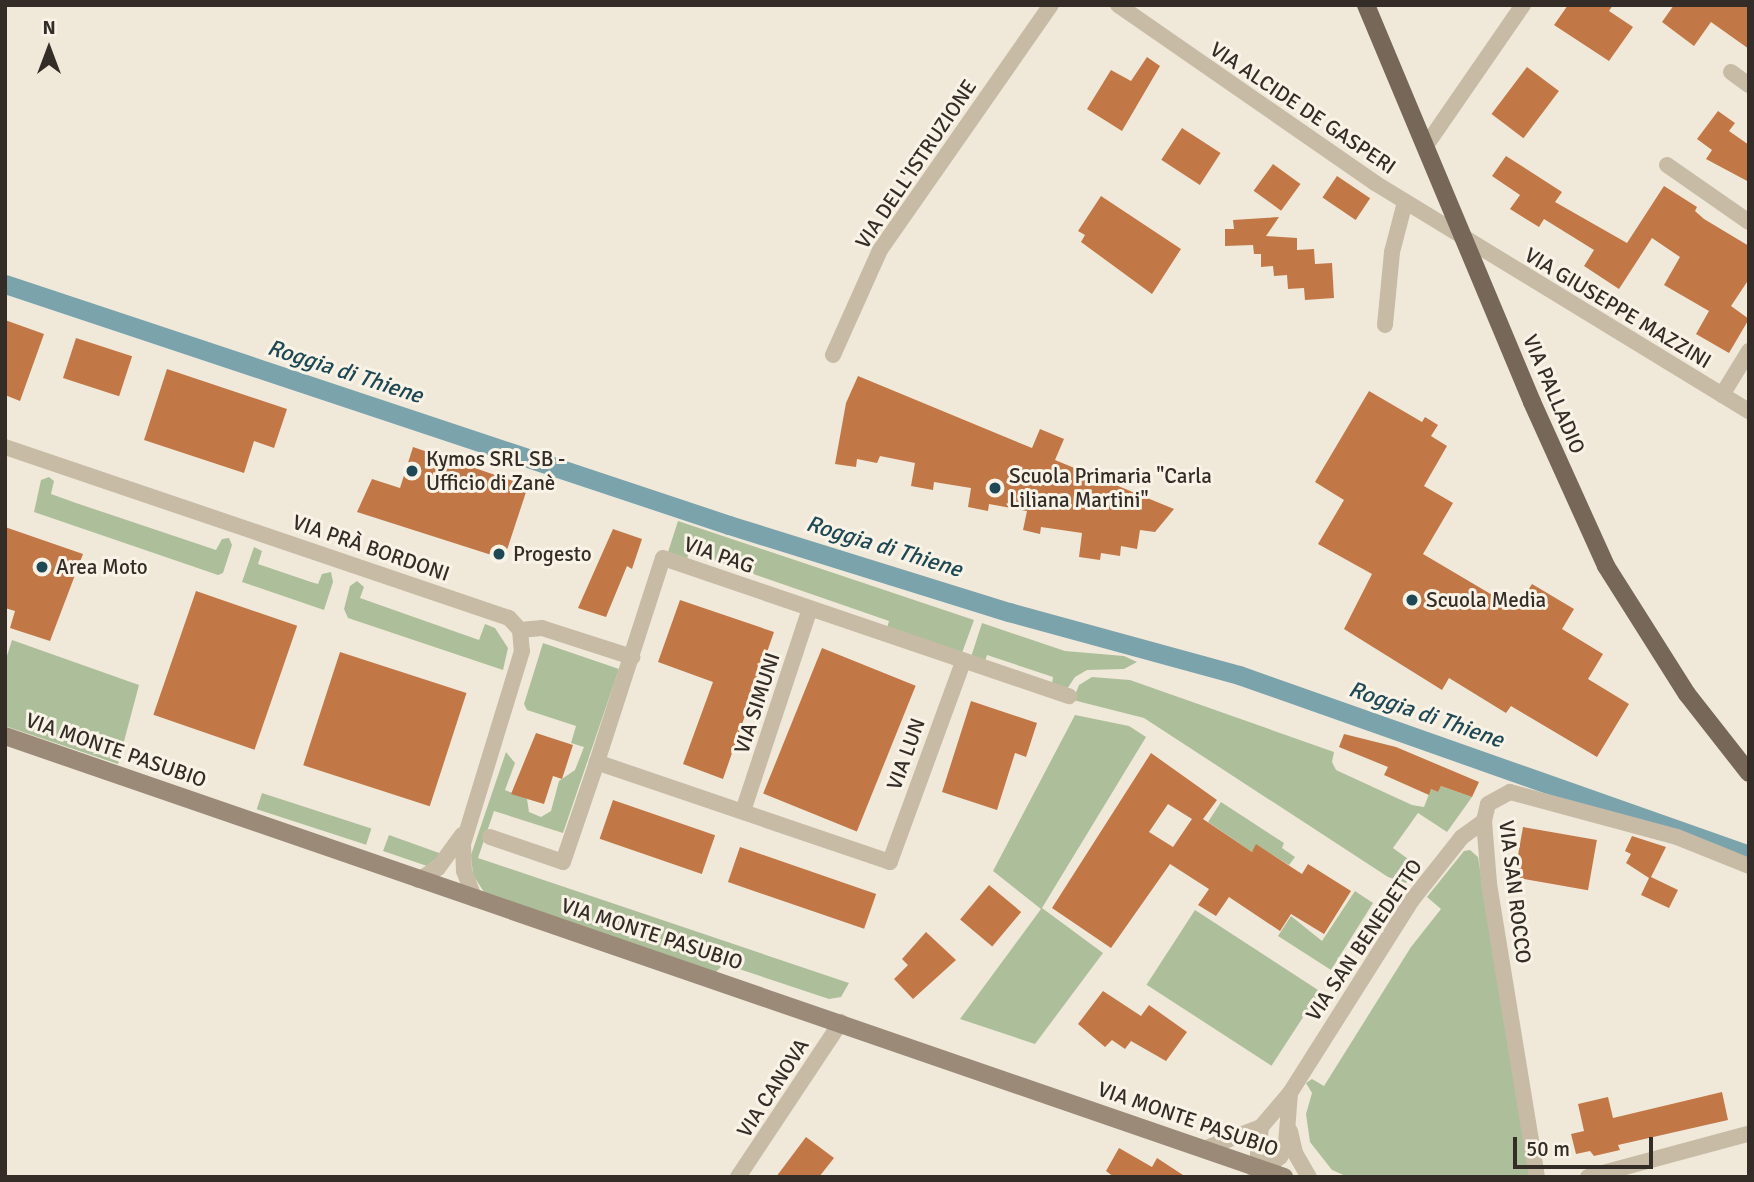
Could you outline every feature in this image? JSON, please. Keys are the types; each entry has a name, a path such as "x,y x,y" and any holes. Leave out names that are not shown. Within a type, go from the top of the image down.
{"main road":[{"name":"VIA PALLADIO","path":"1366,5 1532,402 1606,566 1680,683 1749,774"},
{"name":"VIA MONTE PASUBIO","path":"5,736 418,880 841,1022 1204,1149 1259,1173 1284,1177"}],"street":[{"name":"VIA DELL'ISTRUZIONE","path":"833,355 880,250 1051,5"},
{"name":"VIA ALCIDE DE GASPERI","path":"1118,5 1466,242"},
{"path":"1425,147 1523,5"},
{"path":"1731,72 1749,85"},
{"path":"1667,165 1749,222"},
{"path":"1385,324 1392,252 1405,202"},
{"name":"VIA GIUSEPPE MAZZINI","path":"1466,242 1749,411"},
{"path":"1722,395 1749,351"},
{"name":"VIA PRÀ BORDONI","path":"5,447 509,618 520,630"},
{"name":"VIA PAG","path":"490,838 563,862 663,558 1069,696"},
{"name":"VIA SIMUNI","path":"743,811 810,609"},
{"path":"475,899 464,871 465,830 522,651 520,630 542,628 632,657"},
{"name":"VIA LUN","path":"743,811 890,862 963,662"},
{"path":"597,762 743,811"},
{"name":"VIA SAN ROCCO","path":"1537,1177 1489,883 1484,821 1492,798 1510,792 1677,838 1749,866"},
{"name":"VIA SAN BENEDETTO","path":"1261,1127 1290,1093 1412,900 1462,837 1484,821"},
{"path":"418,880 438,868 465,830"},
{"name":"VIA CANOVA","path":"738,1177 841,1022"},
{"path":"1290,1093 1289,1130 1295,1153 1309,1177"},
{"path":"1204,1149 1261,1127 1259,1173"},
{"path":"1259,1173 1280,1157 1289,1130"},
{"path":"1588,1177 1746,1134"}],"green space":[{"path":"49,477 54,481 51,494 76,503 216,550 222,539 229,538 232,545 223,573 218,575 34,512 41,480"},
{"path":"678,521 974,620 962,653 887,628 889,621 704,557 689,552 687,559 668,552"},
{"path":"254,547 262,551 258,564 311,582 318,584 322,574 331,572 333,582 324,610 242,582"},
{"path":"357,581 364,587 360,598 479,640 485,624 495,628 508,648 503,670 348,618 344,609 350,586"},
{"path":"982,623 1065,651 1124,656 1137,662 1124,669 1087,670 1075,677 1067,689 1052,684 1053,677 987,655 985,661 971,657"},
{"path":"12,640 139,685 118,764 5,726 5,662"},
{"path":"543,643 619,669 563,833 494,811 478,858 849,983 841,997 829,999 724,964 716,972 484,892 473,875 471,855 506,752 515,763 505,790 527,799 529,812 541,817 551,811 559,781 575,770 584,747 571,743 576,726 527,710 524,704"},
{"path":"1092,677 1130,680 1334,752 1332,762 1336,770 1412,805 1424,807 1431,789 1438,792 1441,786 1472,797 1447,832 1418,813 1393,848 1422,869 1415,870 1406,883 1388,877 1144,718 1073,700 1079,685"},
{"path":"1075,715 1129,726 1146,737 1042,908 1103,953 1035,1044 960,1019 1041,909 993,871"},
{"path":"262,793 371,829 366,845 257,809"},
{"path":"1221,802 1284,843 1282,848 1295,857 1289,865 1257,845 1252,852 1208,822"},
{"path":"389,835 442,854 427,866 383,851"},
{"path":"1470,850 1478,857 1530,1177 1348,1177 1332,1170 1310,1142 1306,1114 1312,1093 1306,1083 1312,1079 1324,1086 1411,947 1441,909 1427,897 1464,851"},
{"path":"1355,891 1373,903 1331,970 1278,936 1291,916 1322,941"},
{"path":"1195,910 1320,991 1271,1066 1147,985"}],"building":[{"path":"1568,5 1613,5 1609,11 1633,27 1609,61 1554,25"},
{"path":"1674,5 1744,5 1749,9 1749,49 1711,22 1694,46 1662,22"},
{"path":"1147,57 1160,66 1122,131 1087,109 1111,70 1131,81"},
{"path":"1527,67 1559,91 1523,138 1491,114"},
{"path":"1718,111 1735,123 1729,131 1749,145 1749,182 1706,159 1712,150 1697,139"},
{"path":"1182,128 1221,153 1200,185 1161,160"},
{"path":"1506,156 1562,192 1555,202 1627,243 1664,186 1697,207 1695,211 1704,219 1749,246 1749,279 1731,306 1749,319 1729,353 1696,334 1709,311 1664,285 1680,257 1652,238 1619,289 1584,266 1594,250 1544,219 1539,227 1510,209 1520,195 1492,176"},
{"path":"1273,164 1301,184 1281,211 1254,191"},
{"path":"1337,176 1370,198 1356,220 1322,198"},
{"path":"1101,196 1181,249 1152,294 1081,242 1085,235 1078,231"},
{"path":"1279,217 1266,236 1297,238 1297,250 1314,249 1315,264 1332,263 1334,298 1305,300 1304,288 1288,289 1287,275 1274,276 1273,266 1261,267 1261,254 1254,254 1253,245 1225,246 1225,229 1234,229 1233,220"},
{"path":"5,320 44,334 20,401 5,395"},
{"path":"76,338 132,356 119,396 63,378"},
{"path":"167,369 287,409 274,448 254,441 244,473 144,440"},
{"path":"858,376 1032,448 1040,429 1064,439 1055,460 1174,509 1155,532 1140,530 1137,549 1121,546 1120,556 1101,553 1100,560 1079,557 1082,533 1041,527 1040,534 1023,530 1027,511 989,504 988,511 968,507 971,488 934,482 933,490 911,486 915,463 880,456 877,463 857,459 856,467 835,464 846,403"},
{"path":"1369,391 1422,422 1425,417 1438,425 1431,436 1447,446 1424,486 1453,503 1423,554 1516,609 1532,584 1574,609 1562,629 1603,654 1588,679 1629,704 1597,757 1511,706 1506,713 1449,678 1442,690 1344,629 1372,574 1318,544 1344,500 1315,482"},
{"path":"413,447 528,486 504,559 357,512 372,479 400,488"},
{"path":"5,527 83,554 50,641 10,628 15,611 5,608"},
{"path":"613,529 642,539 632,569 627,566 606,617 578,608"},
{"path":"196,591 297,626 255,750 153,715"},
{"path":"680,600 774,632 723,779 683,764 713,682 658,662"},
{"path":"822,648 916,686 857,831 763,794"},
{"path":"340,652 466,693 430,806 303,765"},
{"path":"971,701 1037,723 1026,757 1015,753 997,810 942,792"},
{"path":"536,733 573,745 562,779 553,776 544,804 511,794"},
{"path":"1344,734 1396,747 1479,782 1472,797 1441,786 1438,792 1431,789 1429,795 1384,775 1388,767 1339,747"},
{"path":"1151,753 1217,800 1203,819 1252,852 1256,844 1302,874 1308,864 1351,891 1324,934 1291,914 1280,931 1229,897 1216,916 1198,905 1209,889 1170,864 1111,948 1052,908","holes":["1168,804 1192,819 1173,847 1149,832"]},
{"path":"613,800 715,835 702,874 600,839"},
{"path":"1523,827 1597,840 1588,890 1514,877"},
{"path":"1632,836 1666,847 1651,877 1678,890 1669,908 1641,895 1649,878 1626,863 1631,854 1625,851"},
{"path":"740,847 876,894 864,929 728,882"},
{"path":"989,885 1021,912 992,946 960,919"},
{"path":"926,932 956,960 913,999 894,979 908,965 902,959"},
{"path":"1103,991 1141,1016 1149,1005 1187,1032 1166,1061 1131,1041 1125,1049 1112,1040 1105,1047 1078,1024"},
{"path":"1722,1092 1728,1120 1618,1145 1620,1150 1594,1156 1590,1151 1576,1154 1571,1134 1584,1131 1578,1104 1608,1097 1613,1118"},
{"path":"806,1137 834,1158 819,1177 776,1177"},
{"path":"1119,1148 1152,1167 1157,1158 1186,1177 1114,1177 1106,1171"}],"waterway":[{"name":"Roggia di Thiene","path":"5,284 729,525 1009,612 1239,675 1749,855"}],"place":[{"name":"Kymos SRL SB - Ufficio di Zanè","path":"412,471"},
{"name":"Scuola Primaria \"Carla Liliana Martini\"","path":"995,488"},
{"name":"Progesto","path":"499,554"},
{"name":"Area Moto","path":"42,567"},
{"name":"Scuola Media","path":"1412,600"}]}
